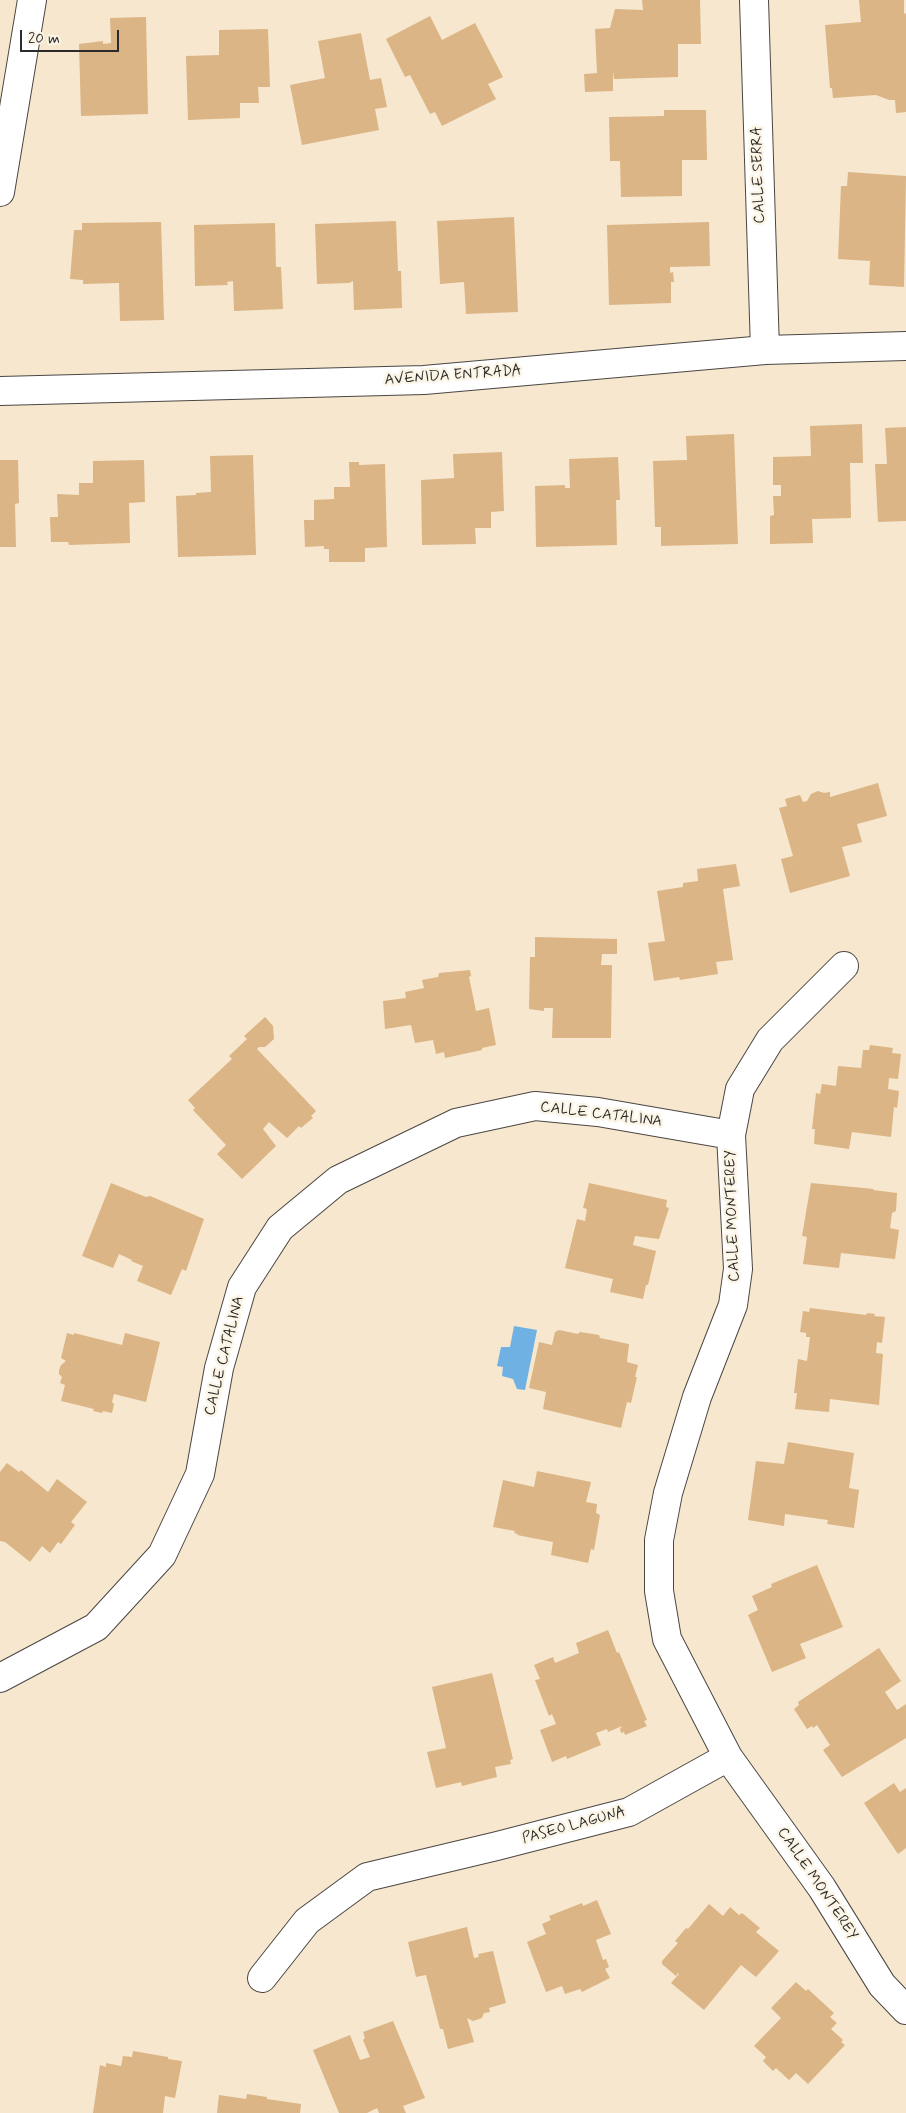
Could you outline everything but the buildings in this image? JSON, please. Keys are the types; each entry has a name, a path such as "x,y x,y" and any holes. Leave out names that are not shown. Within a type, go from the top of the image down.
{"street":[{"path":"0,192 32,0"},
{"name":"CALLE SERRA","path":"754,0 765,350"},
{"name":"AVENIDA ENTRADA","path":"0,391 424,380 765,350 906,346"},
{"name":"CALLE MONTEREY","path":"844,966 770,1040 740,1089 731,1135 738,1269 734,1305 697,1397 668,1493 659,1540 660,1591 667,1640 728,1757 822,1888 882,1985 906,2010"},
{"name":"CALLE CATALINA","path":"0,1678 96,1627 162,1555 200,1474 219,1368 242,1287 280,1228 338,1180 456,1123 535,1106 598,1112 731,1135"},
{"name":"PASEO LAGUNA","path":"262,1978 307,1921 367,1877 629,1812 728,1757"}],"water":[{"path":"514,1326 537,1330 525,1390 517,1389 513,1379 502,1376 503,1367 497,1366 501,1347 510,1347"}]}
